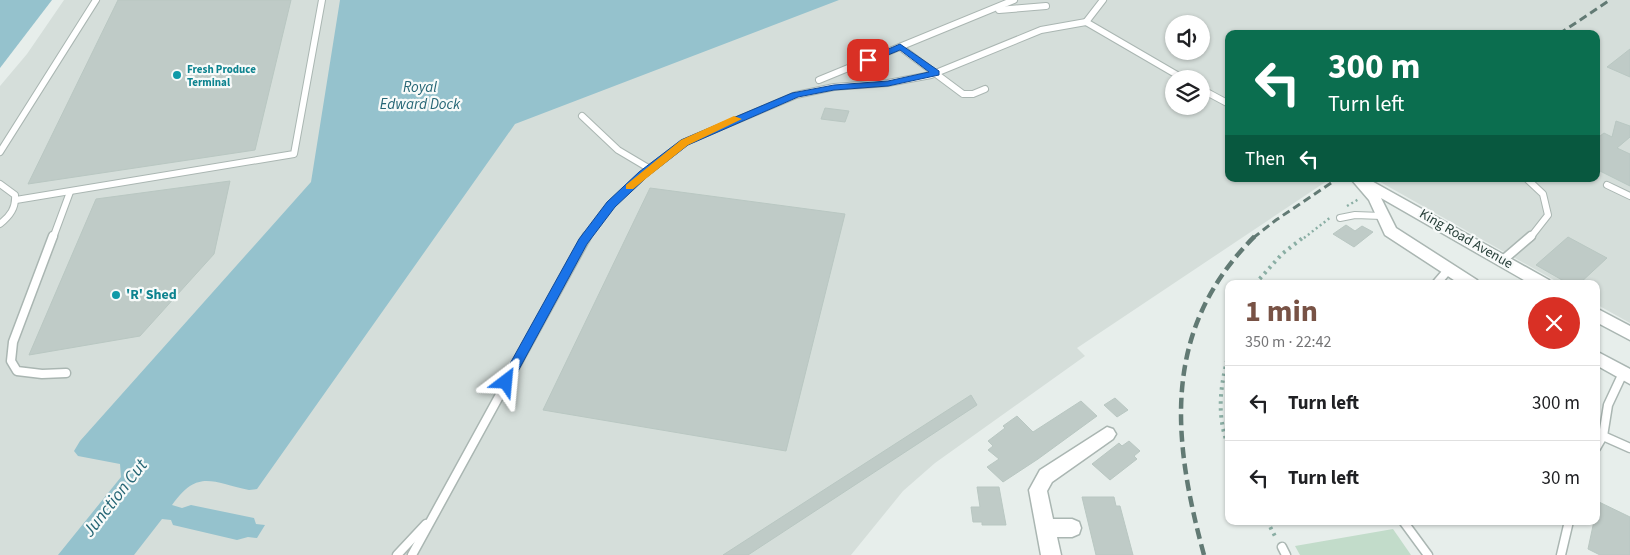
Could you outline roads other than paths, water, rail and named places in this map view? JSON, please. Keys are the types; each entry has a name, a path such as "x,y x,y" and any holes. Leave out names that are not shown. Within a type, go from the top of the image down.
{"street":[{"name":"King Road Avenue","path":"1362,182 1375,199 1387,227 1395,236 1465,280"},
{"name":"King Road Avenue","path":"1364,182 1537,280"},
{"name":"King Road Avenue","path":"1382,216 1413,209"},
{"path":"1600,316 1630,334"},
{"path":"1600,359 1628,371"},
{"path":"1051,555 1038,490 1040,483 1046,476 1107,434"},
{"path":"1046,528 1072,528"}],"lane":[{"path":"0,152 96,0"},
{"path":"16,200 294,154 322,0"},
{"path":"819,80 1014,0"},
{"path":"1086,22 1103,0"},
{"path":"985,12 1027,6 1046,6"},
{"path":"412,555 583,242 611,204 650,169 685,142 796,94 834,88 888,84 936,73 1041,30 1086,22 1169,70"},
{"path":"900,47 963,94 973,94 985,89"},
{"path":"1210,94 1225,102"},
{"path":"582,116 618,150 650,169"},
{"path":"1503,260 1530,238 1548,215 1543,194 1529,182"},
{"path":"0,184 15,195 16,200 12,214 0,224"},
{"path":"1607,185 1630,196"},
{"path":"66,373 42,374 17,370 12,361 12,342 70,192"},
{"path":"1337,217 1355,214 1382,216"},
{"path":"1439,280 1448,270"},
{"path":"1600,441 1603,436 1608,404 1628,371"},
{"path":"1603,436 1630,448"},
{"path":"397,555 432,518"},
{"path":"1406,525 1428,555"},
{"path":"1561,555 1568,525"}],"water":[{"path":"0,0 52,0 0,68"},
{"name":"Royal Edward Dock","path":"340,0 839,0 515,124 257,489 249,490 215,482 198,482 190,486 172,505 182,508 191,505 254,518 256,524 265,525 257,538 248,537 237,540 173,525 171,520 162,519 134,555 58,555 121,477 120,464 78,456 74,451 80,441 311,182"}],"railway":[{"path":"1565,30 1610,0"},
{"path":"1254,237 1333,182"},
{"path":"1204,555 1185,469 1181,427 1182,386 1189,347 1203,309 1225,272 1254,237"}],"place":[{"name":"Fresh Produce Terminal","path":"177,75"},
{"name":"'R' Shed","path":"116,295"}],"water label":[{"name":"Junction Cut","path":"115,498"}]}
